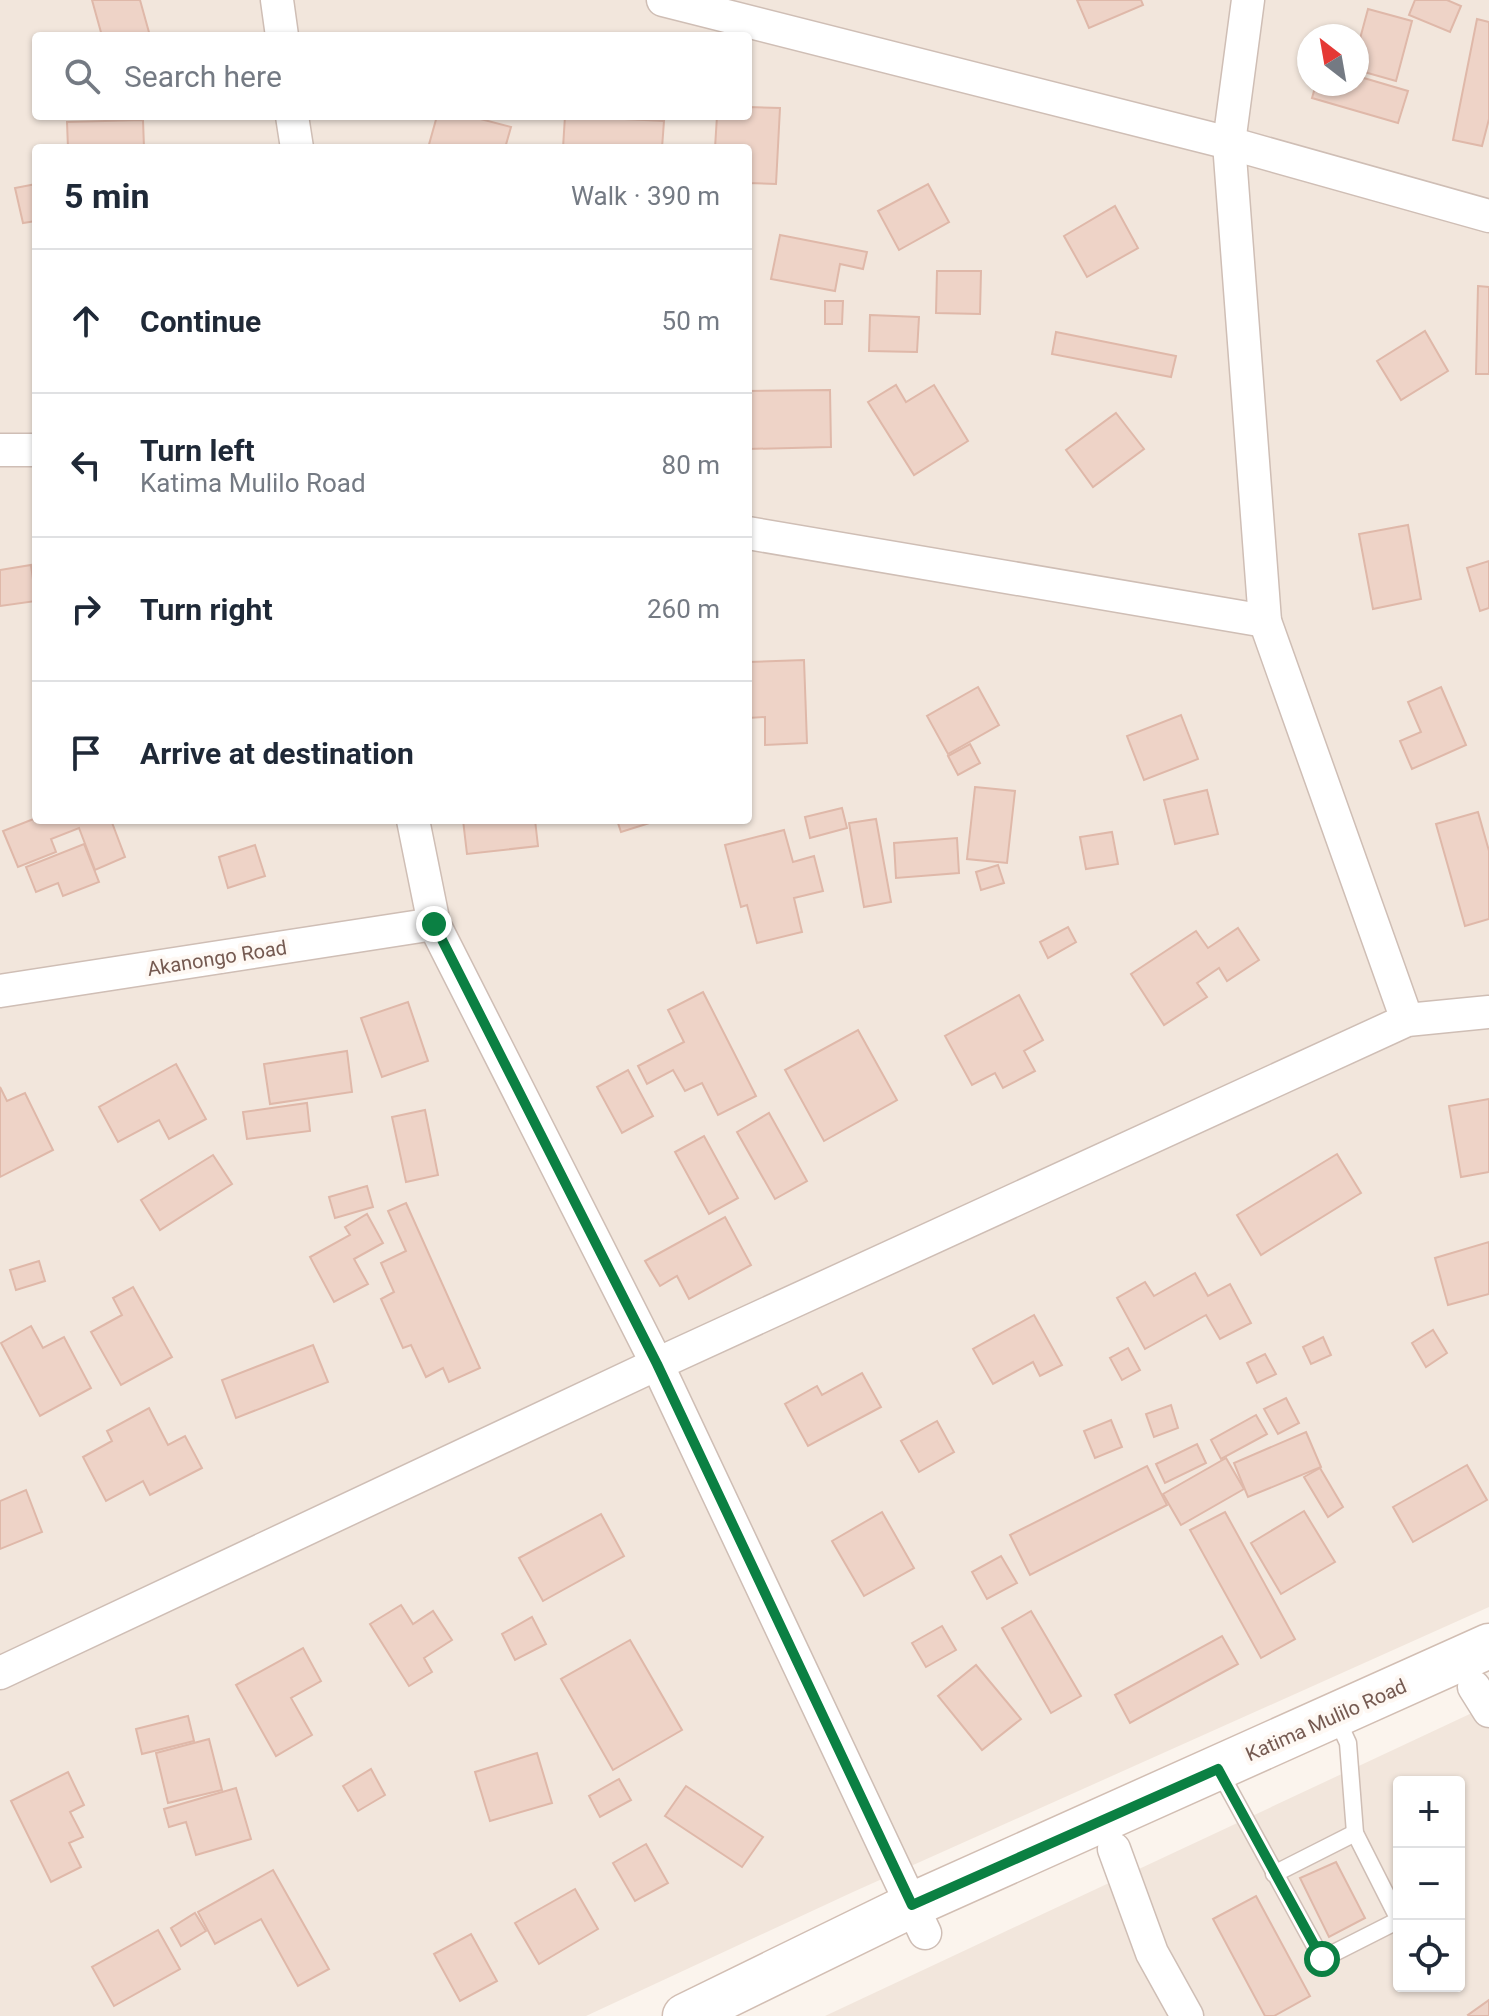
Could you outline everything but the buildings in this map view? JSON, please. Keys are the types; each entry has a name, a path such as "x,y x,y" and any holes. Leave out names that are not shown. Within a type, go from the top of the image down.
{"main road":[{"name":"Katima Mulilo Road","path":"685,2016 918,1919 1342,1730 1489,1646"},
{"name":"Katima Mulilo Road","path":"1342,1730 1484,1693"},
{"name":"Katima Mulilo Road","path":"754,2016 918,1919 1114,1849 1224,1782"}],"street":[{"path":"277,0 281,32"},
{"path":"663,0 1229,143 1489,216"},
{"path":"1248,0 1229,143 1265,621 1407,1020"},
{"path":"293,120 296,144"},
{"path":"0,450 32,450"},
{"path":"752,534 1265,621"},
{"path":"414,824 434,924 657,1364 918,1919"},
{"name":"Akanongo Road","path":"0,991 434,924"},
{"path":"0,1673 657,1364 1407,1020 1489,1012"},
{"path":"1114,1849 1152,1953 1187,2016"}],"lane":[{"path":"1342,1730 1355,1833 1393,1908"},
{"path":"1224,1782 1322,1959 1393,1923"},
{"path":"1274,1874 1355,1833"}],"shaded area":[{"path":"0,0 1489,0 1489,1607 853,1892 586,2016 0,2016"},
{"path":"1489,1705 1489,2016 825,2016"}],"route":[{"path":"434,924 657,1364 912,1905 1218,1769 1322,1959"}]}
